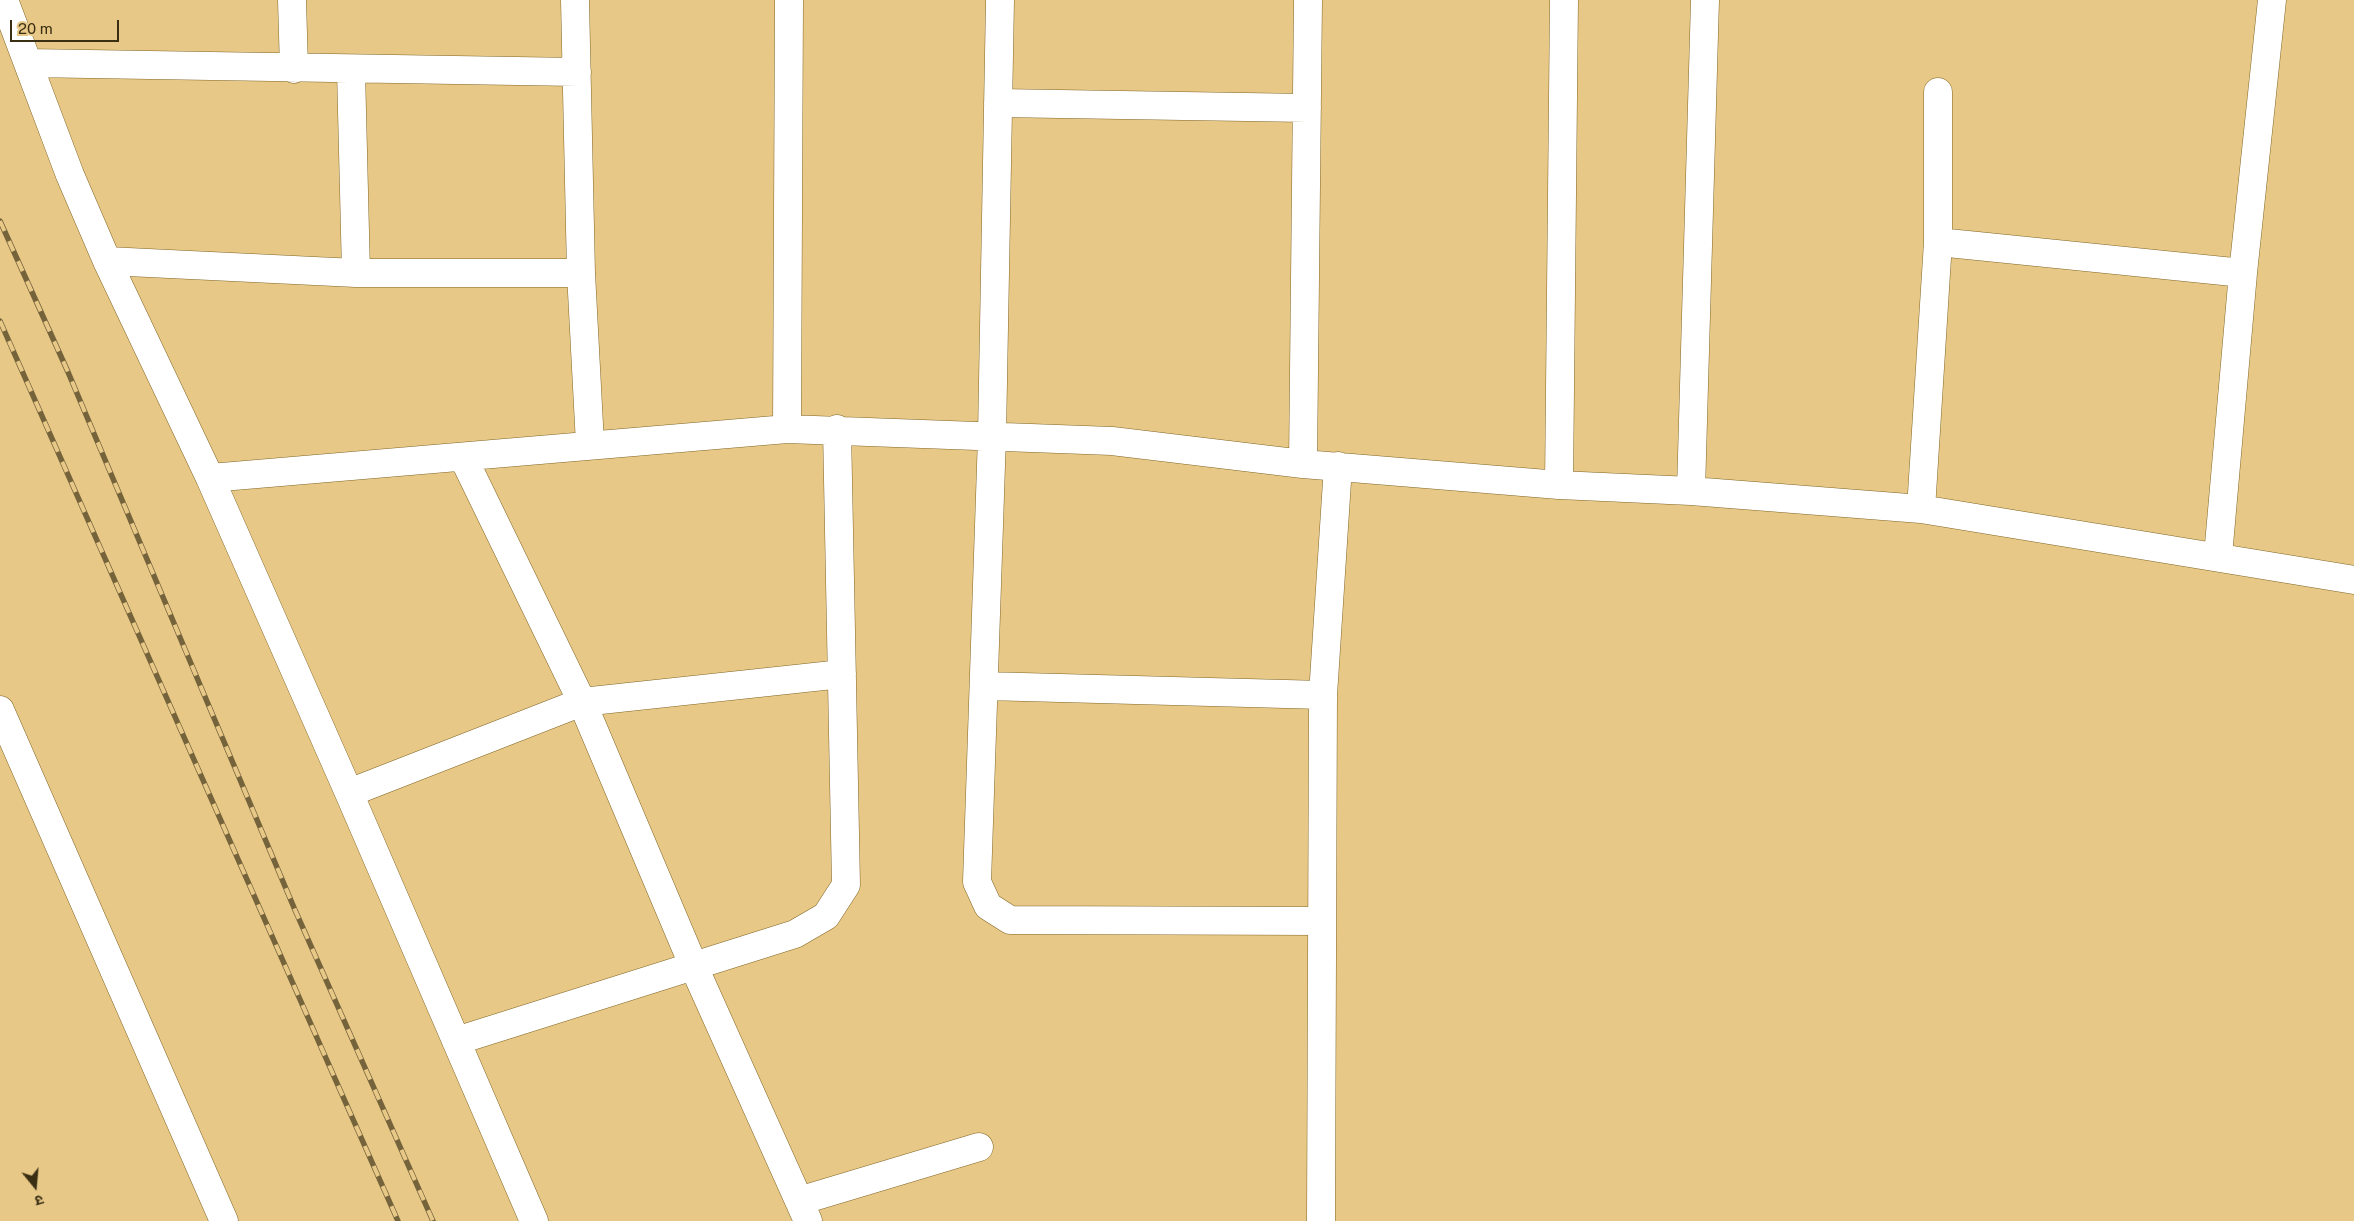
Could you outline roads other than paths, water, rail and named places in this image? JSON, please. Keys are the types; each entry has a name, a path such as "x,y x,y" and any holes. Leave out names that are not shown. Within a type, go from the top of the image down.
{"street":[{"path":"4,0 70,176 107,261 210,478 349,793 534,1221"},
{"path":"292,0 294,69"},
{"path":"575,0 581,273 590,444"},
{"path":"787,429 789,0"},
{"path":"1000,0 992,436 977,882 988,906 1010,920 1322,922"},
{"path":"1304,464 1308,0"},
{"path":"1559,484 1564,0"},
{"path":"1691,491 1705,0"},
{"path":"2218,556 2243,274 2272,0"},
{"path":"28,63 351,70 577,72"},
{"path":"351,70 356,273"},
{"path":"1921,509 1938,242 1938,92"},
{"path":"998,103 1307,108"},
{"path":"1938,242 2243,274"},
{"path":"107,261 356,273 581,273"},
{"path":"210,478 464,457 590,444 787,429 837,429 1112,441 1304,464 1921,509 2218,556 2354,580"},
{"path":"456,1041 795,934 826,916 846,885 837,429"},
{"path":"464,457 582,702 694,967 803,1211 979,1147"},
{"path":"1322,1221 1323,695 1338,466"},
{"path":"349,793 582,702 842,674"},
{"path":"985,686 1323,695"},
{"path":"0,710 224,1221"}],"railway":[{"path":"0,221 68,372 295,910 433,1221"},
{"path":"0,321 398,1221"}]}
